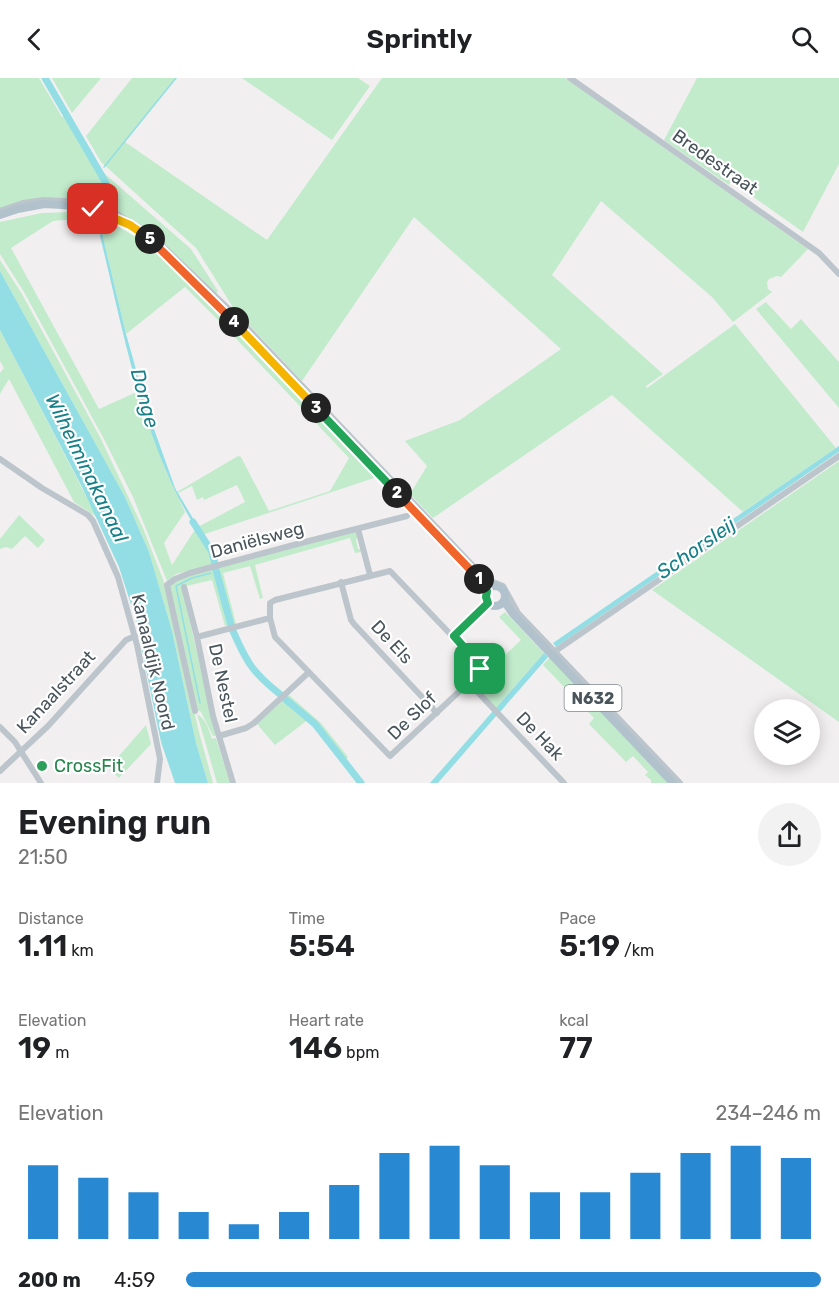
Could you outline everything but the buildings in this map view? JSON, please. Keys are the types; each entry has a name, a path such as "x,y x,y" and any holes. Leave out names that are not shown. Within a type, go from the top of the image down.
{"main road":[{"name":"N632","path":"0,213 44,204 79,206 107,214 130,225 147,237 233,317 489,589"},
{"name":"N632","path":"488,603 486,597 489,589 497,586 502,589 505,595 501,603 627,732 673,783"},
{"path":"488,603 493,606 501,603"}],"street":[{"name":"Bredestraat","path":"570,78 819,253 839,274"},
{"path":"554,652 839,456"},
{"name":"Kanaaldijk Noord","path":"0,459 42,488 88,515 93,521 118,577 135,636 159,759 157,783"},
{"name":"Daniëlsweg","path":"195,711 167,585 190,573 407,516"},
{"path":"358,529 370,575"},
{"path":"465,561 488,580 503,586 518,613 627,732 680,783"},
{"path":"270,618 270,603 275,600 387,570 394,572 479,665 478,674 469,683"},
{"name":"De Els","path":"341,582 351,620 437,713"},
{"name":"De Nestel","path":"184,587 213,716 234,783"},
{"path":"454,636 488,603"},
{"name":"De Nestel","path":"197,637 270,618"},
{"name":"De Slof","path":"270,618 275,638 390,756 469,683"},
{"name":"Kanaalstraat","path":"0,771 49,724 126,640 135,636"},
{"name":"De Nestel","path":"219,736 250,726 308,673"},
{"name":"De Hak","path":"469,683 564,783"},
{"path":"0,727 22,751 41,783"}],"green space":[{"path":"0,78 39,78 62,117 66,115 97,167 191,249 218,291 216,294 172,251 90,203 0,209"},
{"path":"52,78 101,78 72,113"},
{"path":"132,78 176,78 125,142 267,240 382,78 565,78 808,249 781,277 769,279 768,289 772,292 733,322 712,297 601,201 552,275 663,374 646,386 647,388 735,324 836,448 743,512 612,395 433,518 410,494 427,466 405,441 460,420 561,349 414,217 302,381 234,309 196,248 101,162 86,136"},
{"path":"242,78 358,78 370,86 332,140"},
{"path":"697,78 839,78 839,164 803,232 731,181 729,185 664,140"},
{"path":"71,212 89,215 111,222 144,242 230,324 377,477 202,535 213,554 215,564 176,574 167,581 133,497 105,441 24,292 0,254 0,222 42,213","holes":["81,220 102,226 103,224 102,233 126,334 185,287 349,458 330,491 269,511 241,457 238,456 177,492 192,486 197,500 203,497 204,500 237,485 245,502 196,528 172,565 164,543 185,512 165,469 139,391 99,409 11,248 53,221"]},
{"path":"0,260 22,294 100,437 143,528 164,582 213,783 208,783 196,743 172,631 149,552 125,497 0,271"},
{"path":"766,302 791,329 801,319 839,362 839,408 756,309"},
{"path":"0,330 97,517 74,502 9,379 0,394 0,373 4,368 0,361"},
{"path":"839,461 839,722 820,709 820,699 806,699 652,590"},
{"path":"19,515 45,540 38,548 25,536 12,549 6,547 0,549 0,539"},
{"path":"356,532 358,549 361,549 361,552 355,553 350,538 255,565 263,598 260,599 250,566 223,573 236,624 225,626 212,580 182,587 216,736 213,736 201,712 195,709 168,585 176,579"},
{"path":"505,612 544,653 496,708 475,683 521,640 499,617"},
{"path":"550,657 668,783 651,783 645,775 648,772 633,756 626,762 589,724 594,718 543,665"},
{"path":"289,695 321,723 348,757 345,761 320,729 309,719 275,745 257,724"},
{"path":"197,714 205,722 212,739 216,738 230,783 217,783"},
{"path":"146,725 151,744 119,778 106,766 111,765"}],"water":[{"path":"103,224 102,233 126,334 149,415 175,488 198,527 196,528 178,496 162,462 137,387 100,236"},
{"name":"Wilhelminakanaal","path":"0,271 125,497 149,552 172,631 196,743 208,783 175,783 161,742 135,617 119,567 82,487 0,330"},
{"name":"Schorsleij","path":"839,446 839,452 556,647 553,643"},
{"path":"544,653 548,657 500,712 496,708"},
{"path":"493,711 497,715 438,783 430,783"}],"waterway":[{"name":"Donge","path":"45,78 113,195 112,203"},
{"path":"104,167 176,78"},
{"name":"Donge","path":"193,522 212,552 215,564"},
{"name":"Donge","path":"216,570 231,625"},
{"path":"200,703 176,586 192,578 211,573"},
{"name":"Donge","path":"233,631 252,667 281,695"},
{"name":"Donge","path":"284,698 315,724 361,783"}],"place":[{"name":"CrossFit","path":"42,766"}],"route":[{"path":"93,209 130,225 167,255 478,577 487,591 488,603 454,636 476,661 480,669"}]}
